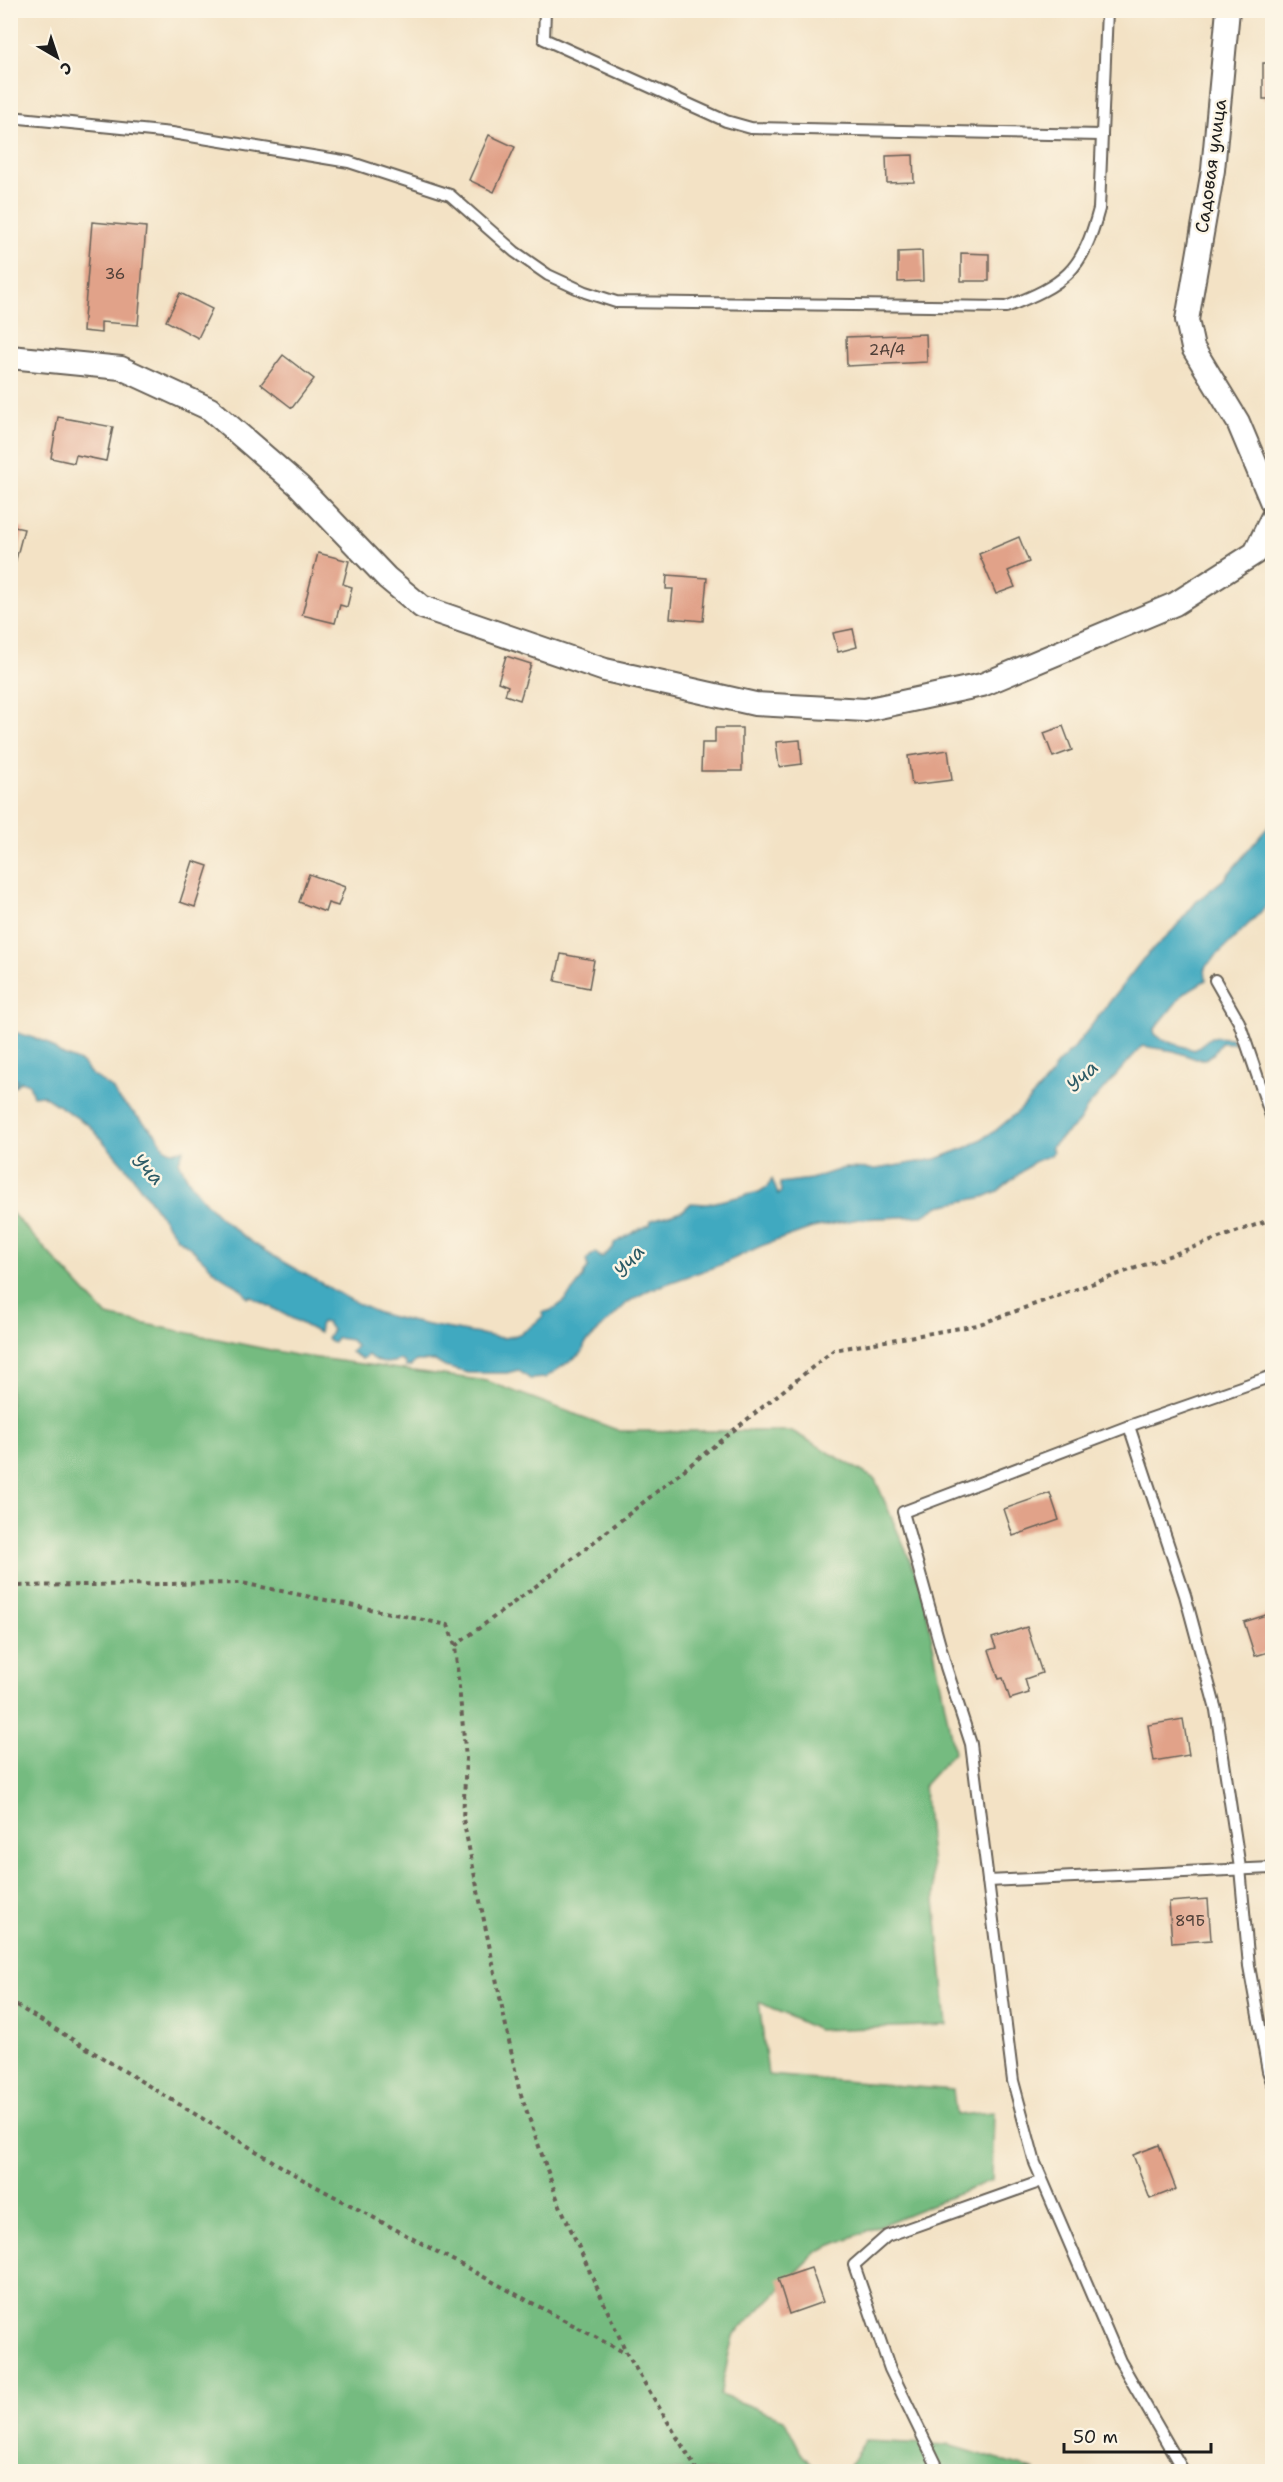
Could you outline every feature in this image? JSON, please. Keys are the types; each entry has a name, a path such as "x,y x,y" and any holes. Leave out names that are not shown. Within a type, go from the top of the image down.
{"street":[{"name":"Садовая улица","path":"1228,10 1213,170 1187,320 1193,348 1238,422 1272,503"},
{"path":"10,357 121,368 210,409 300,486 387,578 422,607 605,670 755,704 864,710 982,685 1175,604 1256,554 1272,518"}],"lane":[{"path":"545,10 544,39 726,121 751,128 1102,135"},
{"path":"10,117 172,133 349,162 450,195 515,252 549,275 585,292 616,302 1006,307 1040,294 1063,279 1079,260 1092,235 1099,209 1107,10"},
{"path":"1215,980 1239,1022 1272,1119"},
{"path":"1184,2472 1120,2361 1035,2163 1013,2080 971,1744 946,1667 903,1512 1129,1426 1272,1376"},
{"path":"1129,1426 1185,1595 1216,1710 1239,1868 1249,1966 1272,2082"},
{"path":"988,1881 1272,1868"},
{"path":"940,2472 890,2369 854,2265 887,2236 1042,2181"}],"path":[{"path":"455,1646 575,1557 834,1350 976,1325 1272,1219"},
{"path":"10,1586 242,1583 448,1625 455,1646 466,1758 463,1820 519,2089 558,2201 627,2354 698,2472"},
{"path":"10,1999 14,2004 302,2179 627,2354"}],"green space":[{"path":"10,1211 107,1316 295,1355 487,1381 620,1431 792,1431 875,1479 922,1588 954,1752 924,1785 947,2025 818,2030 759,2002 768,2075 953,2090 956,2115 994,2112 992,2180 818,2251 733,2336 720,2395 784,2419 801,2452 817,2471 11,2471"},
{"path":"865,2441 949,2445 1036,2471 845,2472"}],"water":[{"name":"Уча","path":"1272,822 1272,901 1205,967 1206,980 1184,993 1154,1030 1155,1034 1163,1040 1194,1050 1211,1037 1231,1038 1234,1043 1221,1043 1213,1054 1205,1059 1196,1059 1174,1051 1142,1046 1087,1108 1080,1121 1051,1147 1053,1152 1051,1155 1034,1162 998,1191 984,1197 939,1206 923,1216 859,1219 812,1228 761,1246 720,1265 649,1290 628,1302 585,1344 582,1353 545,1378 530,1379 518,1370 507,1373 468,1373 445,1367 435,1361 416,1361 406,1367 405,1363 400,1360 383,1363 368,1355 362,1359 351,1352 356,1346 351,1340 337,1338 334,1343 330,1342 327,1338 332,1330 327,1323 321,1322 319,1333 250,1296 248,1298 238,1286 218,1274 177,1238 127,1169 90,1126 42,1095 33,1096 29,1084 21,1081 14,1087 17,1079 11,1077 11,1031 47,1042 59,1053 82,1063 91,1074 112,1088 117,1097 158,1136 165,1148 172,1151 184,1149 179,1161 190,1182 221,1217 259,1247 351,1300 382,1314 427,1325 502,1338 514,1336 534,1324 543,1316 542,1312 554,1309 565,1300 583,1278 588,1268 586,1260 595,1252 601,1258 613,1248 614,1243 650,1225 651,1220 682,1211 691,1203 707,1204 759,1192 767,1187 772,1179 778,1194 781,1192 780,1183 811,1179 844,1168 876,1169 936,1159 968,1147 995,1131 1020,1110 1050,1077 1057,1064 1073,1049 1143,959 1173,930 1197,901 1224,879"}],"building":[{"path":"1263,63 1272,63 1272,99 1263,99"},
{"path":"489,135 515,147 494,192 469,180"},
{"path":"913,155 914,182 887,183 886,156"},
{"path":"92,222 146,227 138,325 101,322 101,333 83,331"},
{"path":"922,251 923,281 898,282 898,252"},
{"path":"961,253 989,254 989,281 961,281"},
{"path":"180,293 212,309 198,338 166,321"},
{"path":"926,334 927,362 847,366 846,337"},
{"path":"283,355 314,379 292,408 261,384"},
{"path":"58,417 113,427 106,461 76,455 74,463 51,458"},
{"path":"10,526 24,529 14,567 10,566"},
{"path":"1019,537 1029,562 1008,571 1015,587 996,594 979,554"},
{"path":"318,553 349,561 343,584 352,587 347,607 340,605 335,623 302,615"},
{"path":"667,575 707,578 703,621 670,618 673,589 666,589"},
{"path":"853,629 857,647 838,652 833,633"},
{"path":"506,656 531,664 520,700 505,695 508,686 498,682"},
{"path":"1063,726 1072,750 1053,757 1044,733"},
{"path":"715,728 742,728 742,771 701,771 702,743 715,743"},
{"path":"800,740 802,764 779,767 776,742"},
{"path":"948,750 952,780 912,785 908,756"},
{"path":"193,861 208,866 195,907 180,902"},
{"path":"309,874 345,887 338,906 328,903 325,912 299,902"},
{"path":"561,954 594,960 589,988 555,981"},
{"path":"1050,1493 1059,1520 1013,1536 1004,1509"},
{"path":"1272,1613 1272,1651 1255,1656 1244,1622"},
{"path":"1027,1627 1042,1673 1025,1679 1029,1693 1010,1699 1003,1678 999,1679 989,1650 996,1648 992,1638"},
{"path":"1183,1719 1189,1755 1154,1761 1148,1725"},
{"path":"1208,1899 1211,1940 1172,1943 1169,1902"},
{"path":"1159,2145 1176,2189 1150,2199 1133,2155"},
{"path":"811,2268 823,2302 789,2314 778,2279"}]}
